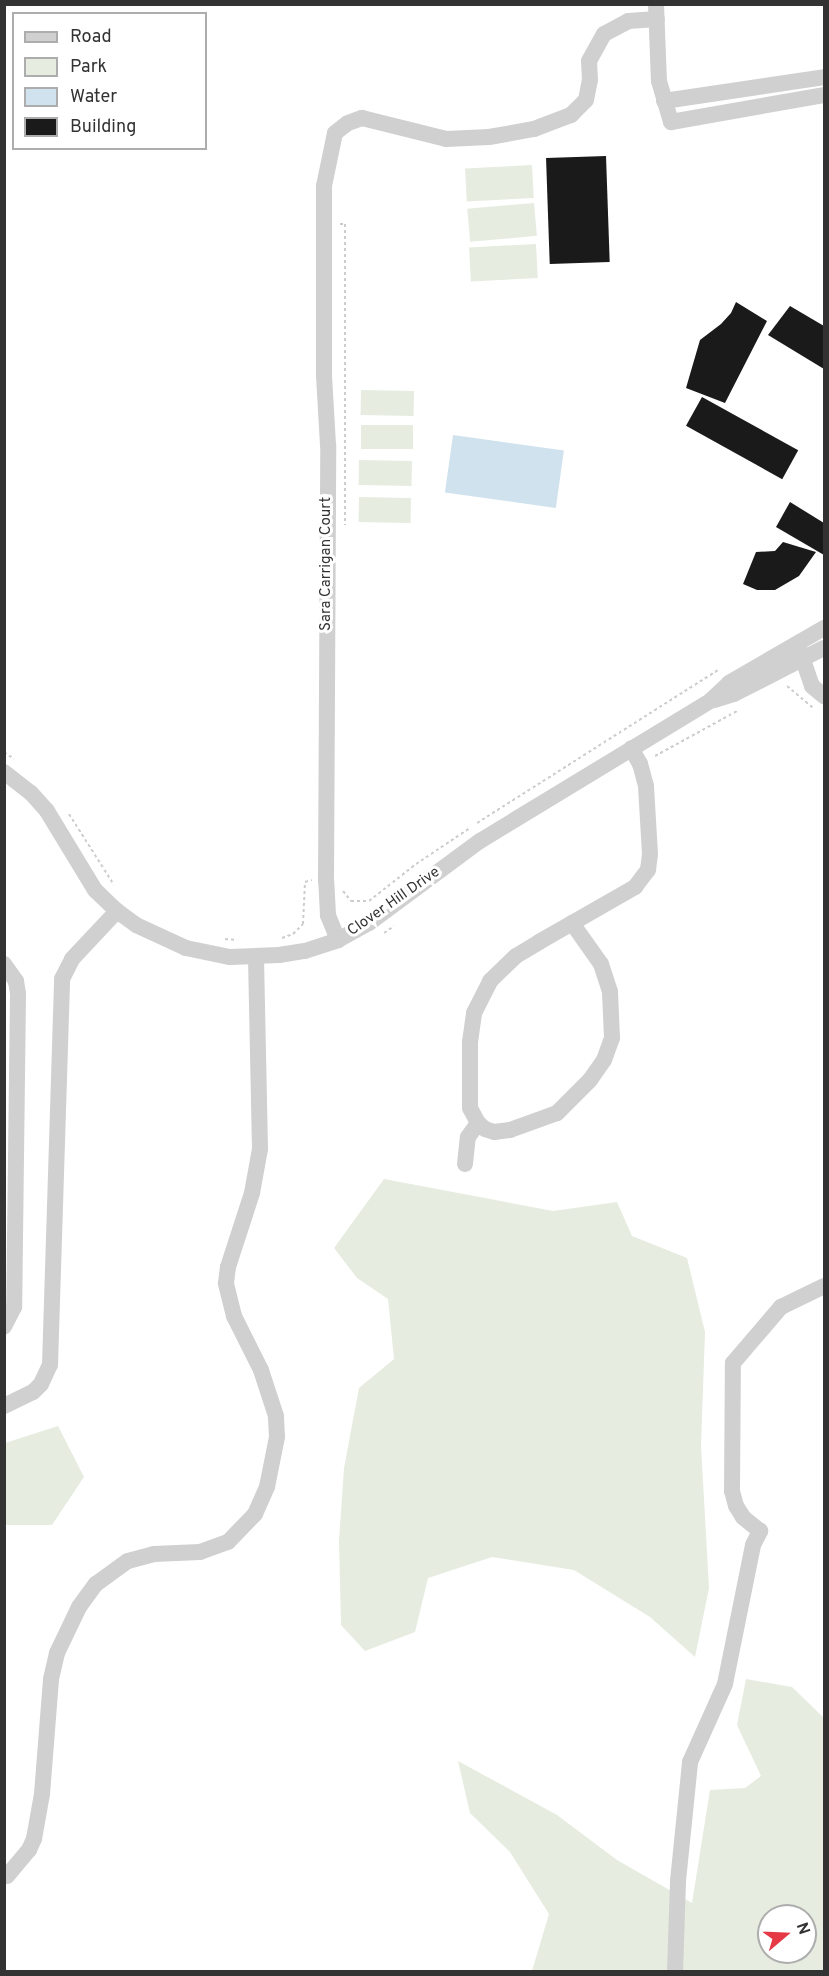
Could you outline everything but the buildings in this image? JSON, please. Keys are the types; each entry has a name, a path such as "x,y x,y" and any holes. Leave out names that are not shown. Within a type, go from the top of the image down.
{"street":[{"path":"656,12 659,81 671,122 825,95"},
{"name":"Sara Carrigan Court","path":"338,940 326,901 327,445 324,376 324,186 335,133 348,123 362,118 446,139 489,137 534,129 571,115 586,100 590,80 589,61 604,34 628,21 656,12"},
{"path":"664,101 825,78"},
{"name":"Clover Hill Drive","path":"11,766 47,812 87,878 117,911 146,931 186,948 230,957 256,957 305,951 338,940 369,923 480,841 710,701 729,683 825,628"},
{"path":"802,640 801,661 820,693"},
{"name":"Clover Hill Drive","path":"710,701 734,694 825,648"},
{"path":"572,923 601,964 610,992 612,1038 604,1059 590,1080 557,1113 494,1132 478,1123 470,1108 471,1024 478,1003 490,981 508,963 572,923 635,886 648,870 647,803 640,764 632,748"},
{"path":"4,1406 33,1392 41,1384 51,1357 62,979 72,959 117,911"},
{"path":"7,1876 29,1851 34,1839 42,1794 51,1679 57,1653 79,1607 96,1584 128,1562 154,1554 200,1552 228,1542 255,1514 267,1487 277,1437 276,1416 261,1370 234,1316 226,1283 231,1257 252,1193 260,1149 256,957"},
{"path":"4,964 16,981 18,994 14,1307 4,1327"},
{"path":"465,1164 468,1137 478,1123"},
{"path":"675,1971 678,1881 690,1762 725,1684 753,1545 760,1531 743,1517 735,1506 732,1491 733,1363 781,1307 825,1286"}],"path":[{"path":"325,224 345,224 345,532"},
{"path":"343,890 351,901 369,902 455,837 726,666"},
{"path":"783,686 790,688 806,705 820,693"},
{"path":"640,764 740,709"},
{"path":"4,752 11,766"},
{"path":"66,812 116,887"},
{"path":"276,939 293,934 303,924 305,882 317,880"},
{"path":"379,936 398,922"},
{"path":"219,938 237,940"}],"green space":[{"path":"532,165 534,198 467,201 465,169"},
{"path":"534,203 537,236 470,242 467,209"},
{"path":"536,244 538,278 471,281 469,248"},
{"path":"361,390 414,391 414,416 361,415"},
{"path":"361,425 413,425 413,449 361,449"},
{"path":"359,460 412,461 412,486 359,485"},
{"path":"359,497 411,498 411,523 359,522"},
{"path":"384,1179 553,1211 617,1202 632,1236 687,1258 705,1332 701,1446 709,1588 695,1657 650,1617 574,1570 492,1557 428,1578 415,1632 365,1651 341,1625 339,1541 344,1468 359,1388 394,1359 388,1299 357,1278 334,1248"},
{"path":"58,1426 84,1477 52,1525 5,1525 5,1443"},
{"path":"746,1679 792,1687 824,1718 823,1972 532,1971 549,1914 510,1852 470,1813 458,1761 557,1815 617,1860 692,1903 710,1790 745,1788 761,1776 737,1725"}],"water":[{"path":"453,435 564,451 556,508 445,492"}]}
